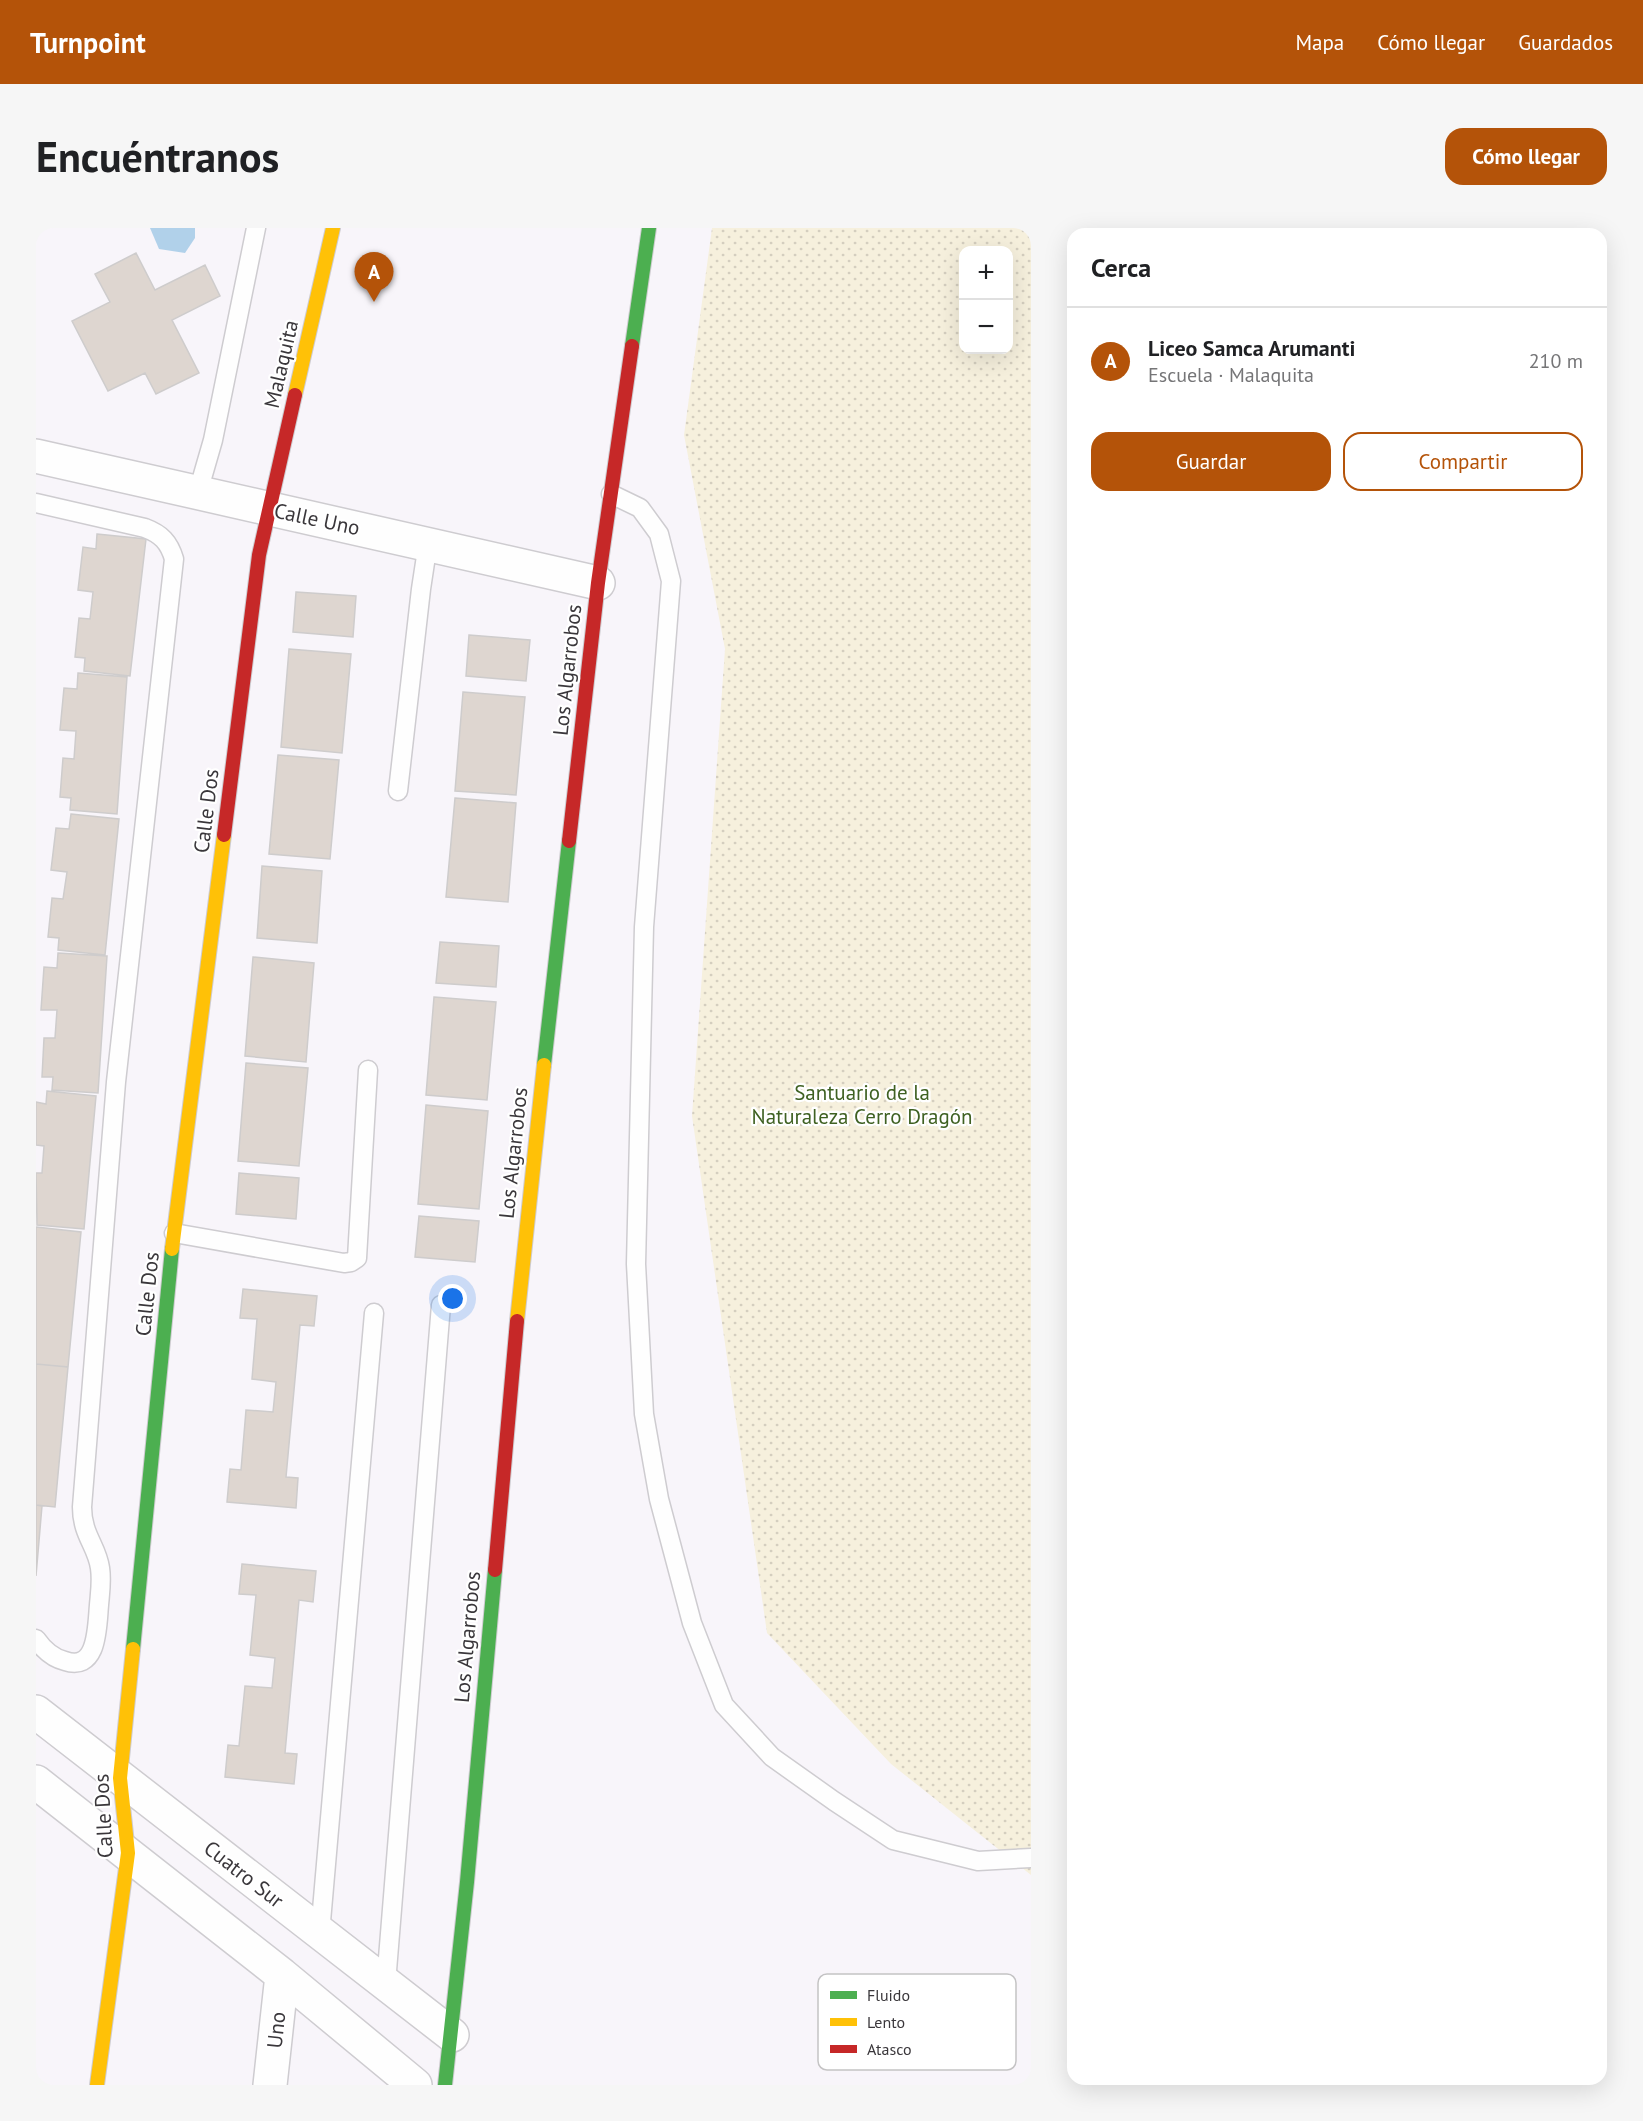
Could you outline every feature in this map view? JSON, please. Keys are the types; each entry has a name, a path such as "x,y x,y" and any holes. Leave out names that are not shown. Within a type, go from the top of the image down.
{"street":[{"name":"Malaquita","path":"270,509 333,228"},
{"name":"Los Algarrobos","path":"445,2085 452,2035 522,1261 598,583 649,228"},
{"name":"Calle Uno","path":"36,456 598,583"},
{"name":"Calle Dos","path":"97,2085 128,1853 120,1778 174,1233 259,555 270,509"},
{"name":"Cuatro Sur","path":"36,1712 452,2035"},
{"path":"36,1782 282,1975 415,2085"},
{"name":"Uno","path":"270,2085 282,1975"}],"lane":[{"path":"198,492 213,440 256,228"},
{"path":"611,494 640,508 659,534 671,581 644,927 636,1264 644,1414 659,1499 692,1623 724,1705 772,1757 834,1801 893,1840 978,1861 1031,1858"},
{"path":"36,504 156,532 165,539 174,559 116,1082 82,1507 84,1528 100,1566 98,1626 93,1648 85,1660 79,1662 72,1663 54,1657 36,1639"},
{"path":"398,790 428,543"},
{"path":"174,1233 344,1263 357,1258 369,1070"},
{"path":"386,1983 441,1305"},
{"path":"320,1933 374,1313"}],"sand":[{"name":"Santuario de la Naturaleza Cerro Dragón","path":"712,228 1031,228 1031,1875 891,1764 767,1633 692,1116 725,649 684,435"}],"water":[{"path":"150,228 195,228 195,238 185,253 159,249"}],"building":[{"path":"136,253 155,290 205,265 220,296 172,320 199,373 156,394 145,373 108,391 72,321 110,302 95,274"},
{"path":"97,534 146,539 130,676 84,671 85,658 75,657 79,618 90,619 93,592 78,590 83,547 96,549"},
{"path":"296,592 356,596 353,637 293,632"},
{"path":"469,635 530,640 526,681 466,676"},
{"path":"289,649 351,654 342,753 281,747"},
{"path":"78,673 127,677 117,814 70,810 71,798 60,797 63,758 74,759 76,731 60,730 64,688 77,689"},
{"path":"463,692 525,697 516,795 455,791"},
{"path":"278,755 339,760 330,859 269,854"},
{"path":"455,798 516,803 508,902 446,897"},
{"path":"71,814 119,819 105,955 58,950 59,938 48,937 52,898 63,899 67,872 51,870 56,828 69,829"},
{"path":"262,866 322,871 317,943 257,938"},
{"path":"440,942 499,946 496,987 436,983"},
{"path":"58,953 107,956 98,1093 52,1090 53,1077 42,1077 44,1038 55,1038 57,1010 41,1010 44,967 57,968"},
{"path":"253,957 314,963 306,1062 245,1056"},
{"path":"434,997 496,1002 487,1100 426,1095"},
{"path":"246,1063 308,1068 299,1166 238,1161"},
{"path":"47,1091 96,1096 84,1229 37,1225 36,1173 42,1173 44,1146 36,1145 36,1102 46,1104"},
{"path":"426,1105 488,1111 479,1209 418,1204"},
{"path":"239,1173 299,1178 296,1219 236,1214"},
{"path":"419,1216 479,1221 475,1262 415,1257"},
{"path":"36,1227 81,1232 68,1367 36,1364"},
{"path":"243,1289 317,1296 314,1326 300,1325 286,1477 298,1478 296,1508 227,1502 230,1469 241,1470 246,1410 273,1412 276,1382 252,1379 257,1319 240,1318"},
{"path":"36,1364 68,1367 55,1507 36,1505"},
{"path":"36,1505 42,1506 36,1576"},
{"path":"242,1564 316,1571 313,1602 299,1600 285,1753 297,1754 294,1784 225,1777 228,1745 239,1746 245,1686 272,1688 275,1658 250,1655 256,1595 239,1594"}],"traffic: fast":[{"path":"632,346 649,228"},
{"path":"544,1065 569,841"},
{"path":"133,1649 172,1249"},
{"path":"445,2085 467,1882 495,1570"}],"traffic: slow":[{"path":"295,395 333,228"},
{"path":"172,1249 224,835"},
{"path":"517,1321 544,1065"},
{"path":"97,2085 128,1853 120,1778 133,1649"}],"traffic: jam":[{"path":"569,841 598,583 632,346"},
{"path":"224,835 259,555 295,395"},
{"path":"495,1570 517,1321"}],"place":[{"name":"Liceo Samca Arumanti","path":"374,302"}]}
